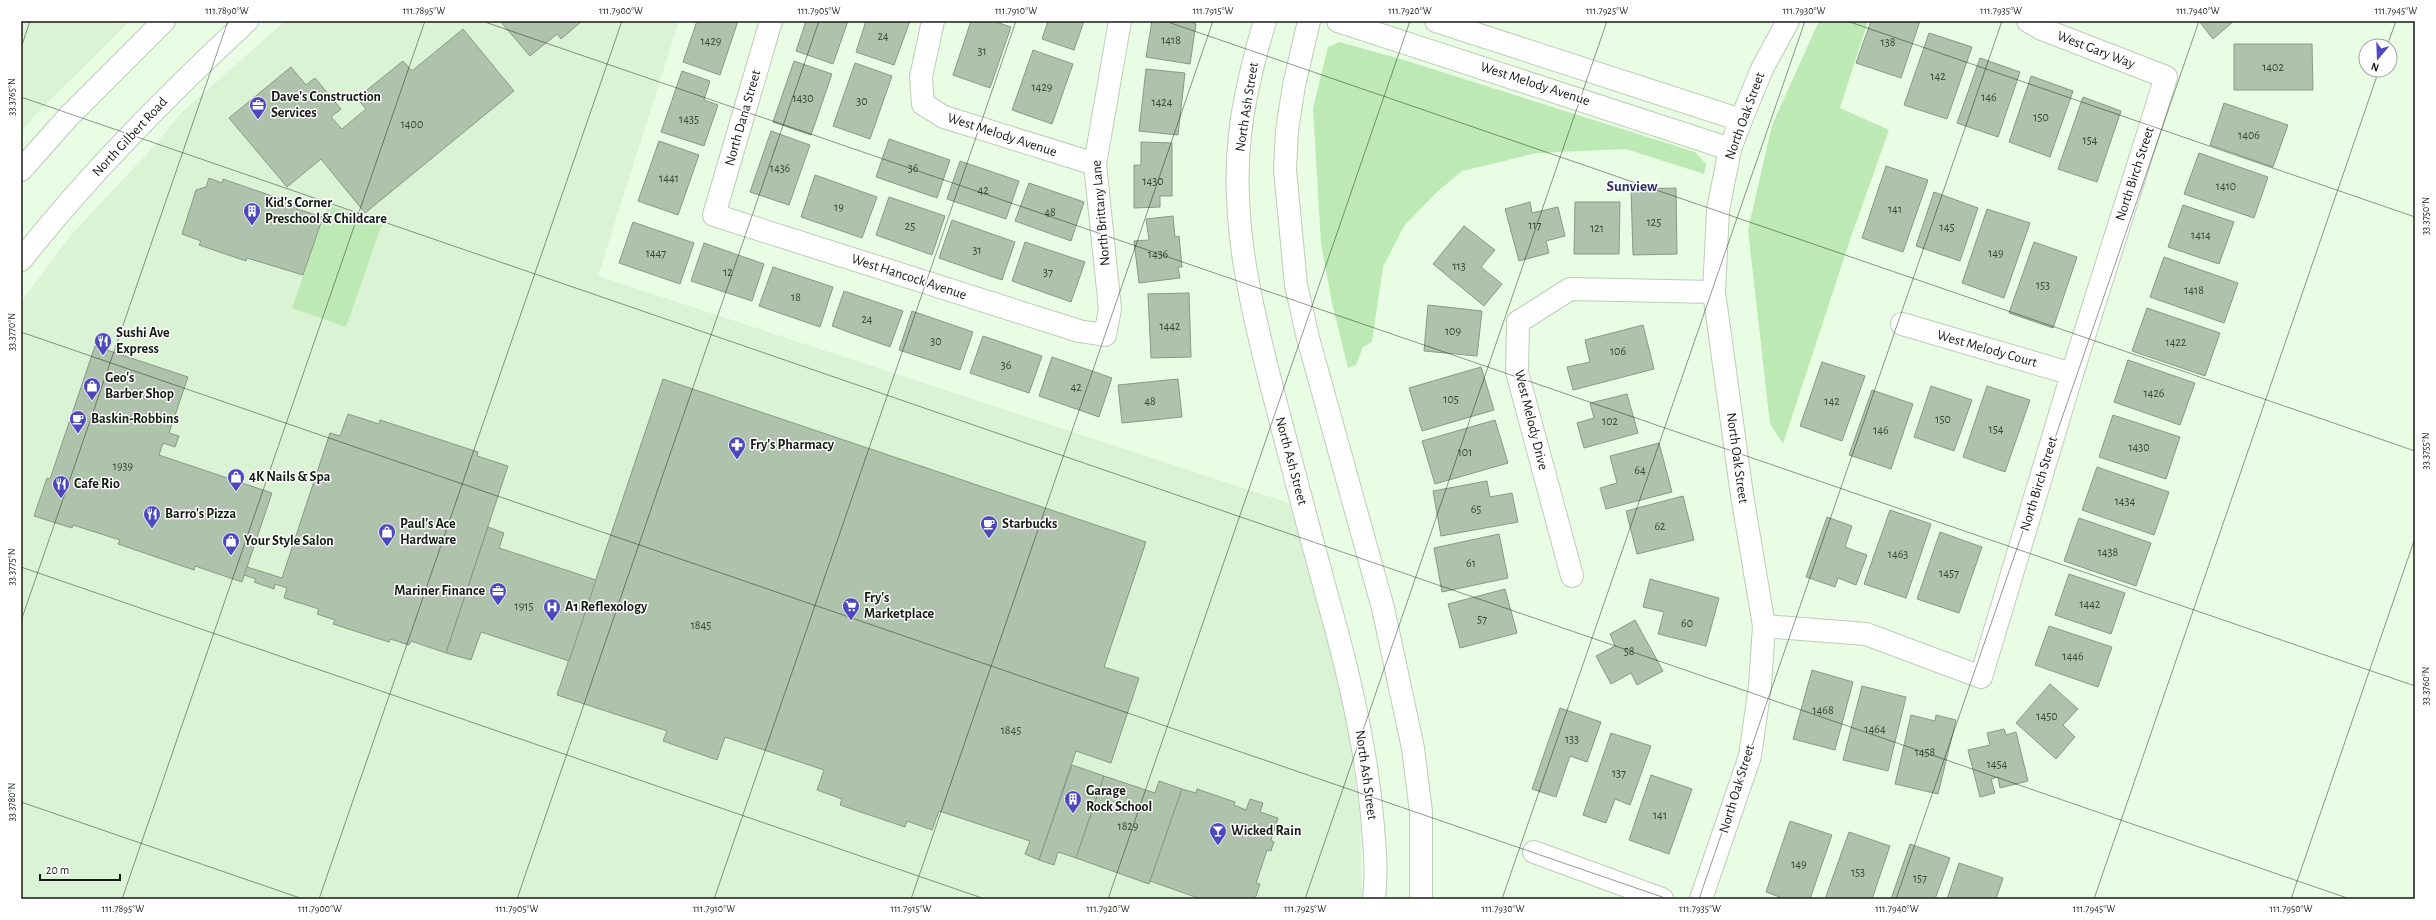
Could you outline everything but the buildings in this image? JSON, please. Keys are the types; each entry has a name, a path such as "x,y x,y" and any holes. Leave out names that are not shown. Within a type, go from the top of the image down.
{"street":[{"path":"21,170 69,116 164,21"},
{"name":"North Gilbert Road","path":"21,260 56,216 128,138 184,80 247,21"},
{"name":"North Dana Street","path":"714,215 771,21"},
{"name":"West Melody Avenue","path":"933,21 921,77 923,104 944,117 1094,164"},
{"name":"North Brittany Lane","path":"1105,335 1110,309 1094,164 1120,21"},
{"name":"North Ash Street","path":"1265,21 1249,82 1240,137 1238,200 1245,265 1263,354 1345,662 1363,741 1371,799 1375,854 1374,899"},
{"path":"1309,21 1294,85 1287,131 1285,170 1296,285 1308,338 1383,608 1413,748 1421,812 1421,899"},
{"name":"West Melody Avenue","path":"1338,21 1730,149"},
{"path":"1436,21 1741,120"},
{"name":"North Oak Street","path":"1701,899 1750,756 1760,686 1764,626 1742,495 1714,292 1718,210 1730,149 1762,69 1788,21"},
{"name":"West Gary Way","path":"2028,21 2042,29 2166,77"},
{"name":"North Birch Street","path":"1764,626 1866,634 1981,676 2072,374 2166,77"},
{"name":"West Hancock Avenue","path":"714,215 1079,331 1105,335"},
{"name":"West Melody Drive","path":"1572,576 1517,372 1518,322 1570,289 1714,292"},
{"name":"West Melody Court","path":"1902,324 2072,374"},
{"path":"1534,852 1662,899"}],"shaded area":[{"path":"21,21 130,21 36,114 21,132"},
{"path":"285,21 679,21 598,276 1289,503 1324,622 1347,720 1360,816 1362,899 21,899 21,302 71,235 156,144 181,113"}],"green space":[{"path":"1819,21 1868,21 1840,108 1889,130 1850,240 1783,444 1770,424 1748,230 1772,125"},
{"path":"1339,42 1404,60 1695,152 1706,164 1704,174 1626,149 1537,153 1462,171 1438,191 1404,226 1383,267 1372,342 1363,347 1356,365 1348,368 1332,303 1321,244 1313,108 1328,47"},
{"path":"328,205 382,224 346,327 292,308"}],"place":[{"name":"Dave's Construction Services","path":"258,120"},
{"name":"Kid's Corner Preschool & Childcare","path":"252,226"},
{"name":"Sushi Ave Express","path":"103,356"},
{"name":"Geo's Barber Shop","path":"92,401"},
{"name":"Baskin-Robbins","path":"78,434"},
{"name":"Fry's Pharmacy","path":"737,460"},
{"name":"4K Nails & Spa","path":"236,492"},
{"name":"Cafe Rio","path":"61,499"},
{"name":"Barro's Pizza","path":"152,529"},
{"name":"Starbucks","path":"989,539"},
{"name":"Paul's Ace Hardware","path":"387,547"},
{"name":"Your Style Salon","path":"231,556"},
{"name":"Mariner Finance","path":"498,606"},
{"name":"Fry's Marketplace","path":"851,621"},
{"name":"A1 Reflexology","path":"552,622"},
{"name":"Garage Rock School","path":"1073,814"},
{"name":"Wicked Rain","path":"1218,846"}],"district":[{"name":"Sunview","path":"1632,186"}]}
